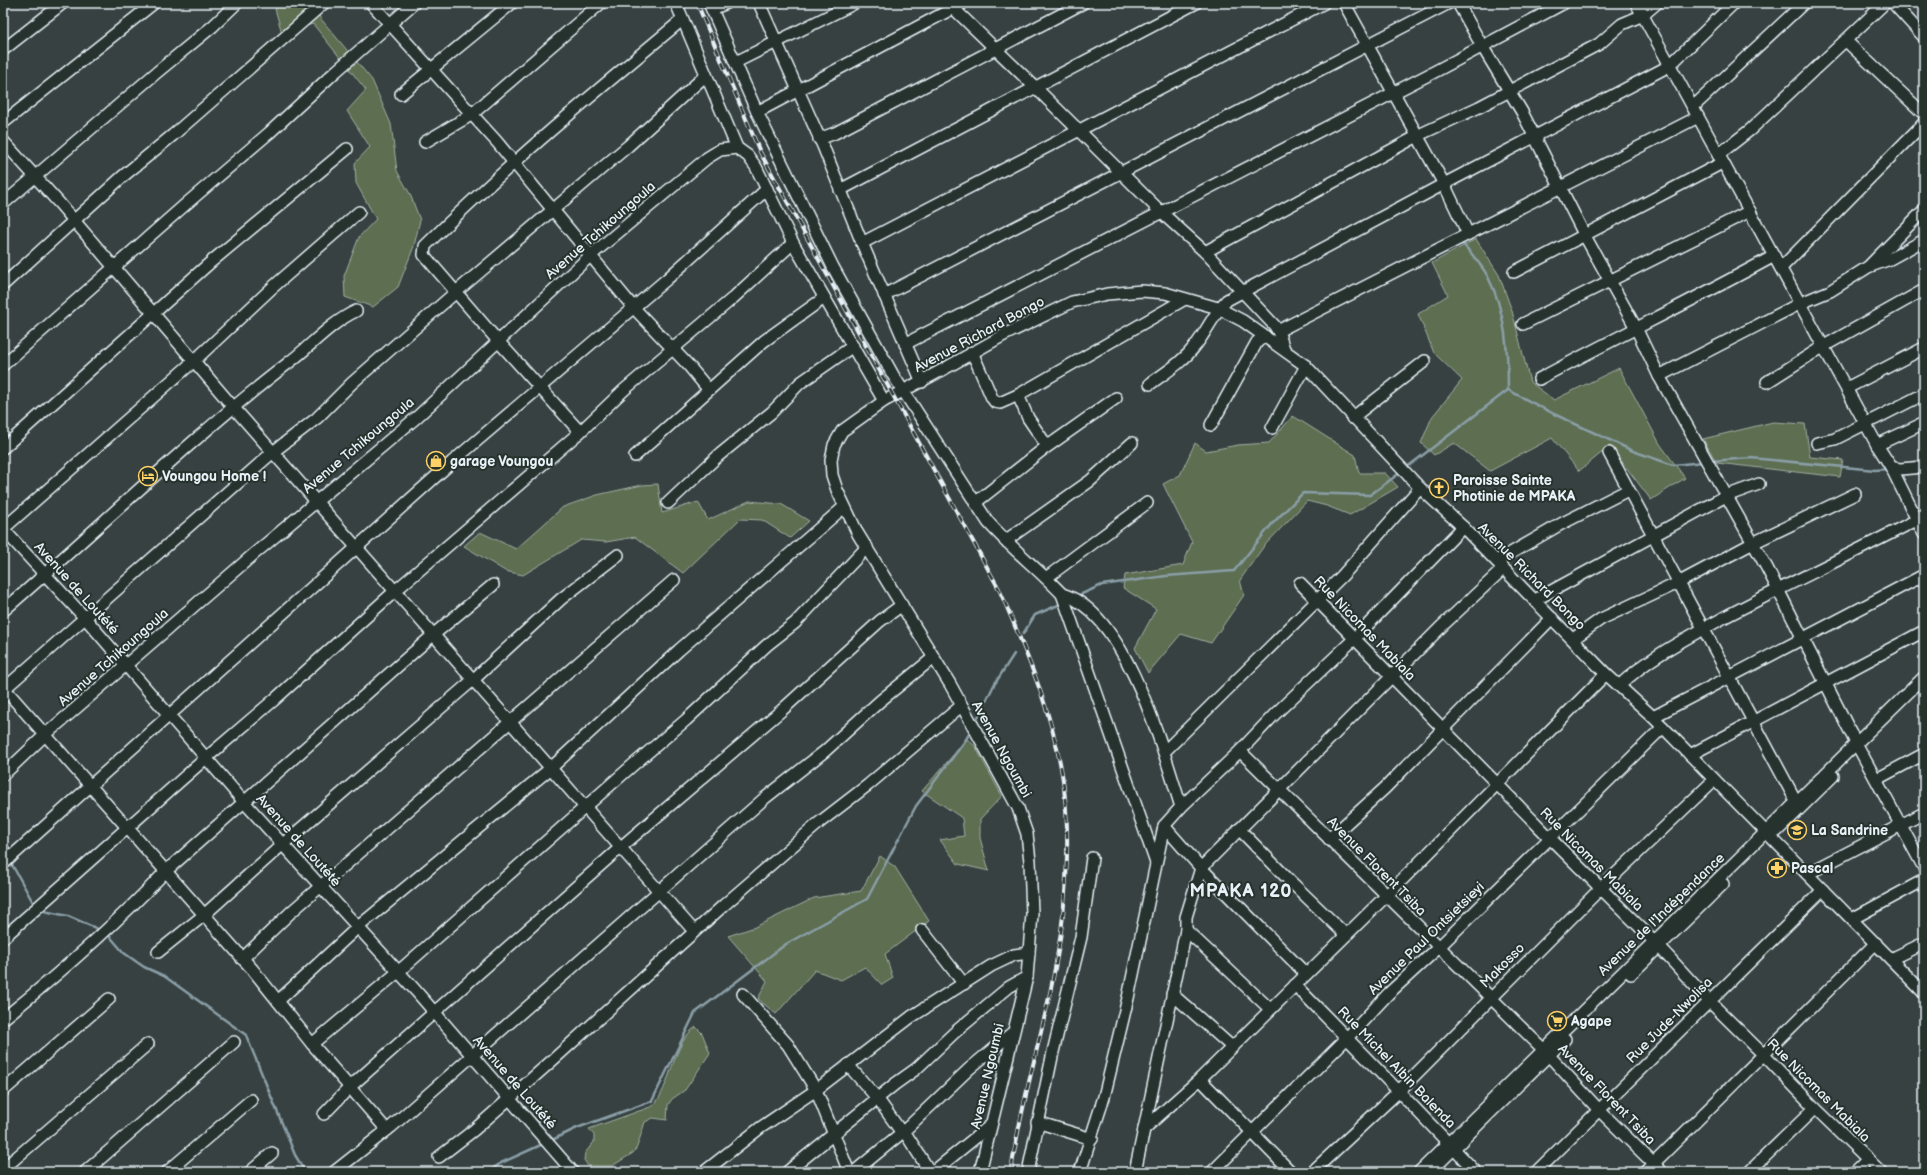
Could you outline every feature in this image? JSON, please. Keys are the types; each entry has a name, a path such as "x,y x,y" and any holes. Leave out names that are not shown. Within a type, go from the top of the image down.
{"street":[{"path":"3,50 63,3"},
{"path":"3,123 154,3"},
{"path":"3,204 34,176 213,26 238,3"},
{"path":"3,285 122,177 173,135 324,3"},
{"path":"371,3 515,164 633,308 672,348 708,389"},
{"path":"3,365 113,267 269,133 414,3"},
{"path":"401,94 512,3"},
{"path":"425,142 471,115 601,3"},
{"path":"676,3 737,148 748,156 756,167 793,243 853,346 894,396 988,522 1005,541 1062,594 1156,863"},
{"path":"727,3 711,6 757,112 833,267 893,376 894,396"},
{"path":"759,3 819,139 922,382"},
{"path":"736,62 855,3"},
{"path":"757,112 798,92 950,6 963,3"},
{"path":"819,139 835,133 1083,3"},
{"path":"840,190 1196,3"},
{"path":"862,243 1324,3"},
{"path":"1344,3 1444,184 1468,234"},
{"path":"884,295 1449,3"},
{"path":"1458,3 1522,112 1559,188 1636,328 1659,376 1778,589 1858,746 1924,868"},
{"path":"905,344 1394,93 1564,3"},
{"path":"1636,3 1720,159 1801,303 1877,445 1920,518 1924,534"},
{"path":"1205,252 1417,136 1479,107 1599,44 1622,24 1643,15 1657,3"},
{"path":"1150,384 1184,359 1209,326 1218,308 1242,290 1669,66 1734,3"},
{"path":"1278,331 1559,188 1695,112 1804,3"},
{"path":"1514,272 1585,236 1720,159 1885,3"},
{"path":"1893,3 1924,37"},
{"path":"950,6 1036,87 1162,213 1205,252 1242,290 1278,331 1284,349"},
{"path":"580,432 498,341 424,255 425,246 470,202 593,94 682,20"},
{"path":"1846,41 1924,114"},
{"path":"387,1130 312,1044 278,1001 166,871 4,689 86,619 273,452 317,418 352,383 456,292 628,146 706,75"},
{"path":"1781,268 1924,123"},
{"path":"3,141 154,313 234,408 694,931"},
{"name":"Avenue Tchikoungoula","path":"3,775 45,735 316,501 416,417 590,256 706,158 720,150 737,148"},
{"path":"3,448 154,313 307,180 347,149"},
{"path":"5,857 90,786 452,462 735,220 767,189"},
{"path":"1868,267 1924,210"},
{"path":"1523,324 1750,211"},
{"path":"3,529 194,361 273,287 359,212"},
{"path":"1659,376 1801,303 1830,291 1868,267 1890,259 1924,240"},
{"path":"3,938 206,758 274,700 395,591 580,432 624,390 733,298 793,243"},
{"path":"1539,379 1774,256"},
{"path":"1767,382 1824,346 1924,290"},
{"name":"Avenue Richard Bongo","path":"894,396 922,382 1004,335 1072,302 1107,294 1142,292 1165,293 1218,308 1243,321 1306,366 1324,384 1352,418 1420,488 1463,527 1606,674 1663,727 1924,993"},
{"path":"634,456 666,430 708,389 764,340 824,298"},
{"path":"972,352 992,398 995,402 1000,403 1018,395 1185,299"},
{"path":"3,612 247,395 295,358 344,316 356,311"},
{"path":"1211,425 1257,342 1265,336"},
{"path":"668,503 718,456 772,412 800,383 853,346"},
{"path":"1847,388 1924,348"},
{"path":"1352,418 1425,360"},
{"path":"1272,428 1306,366"},
{"path":"1817,443 1835,439 1924,394"},
{"path":"1018,395 1028,418 1047,446"},
{"name":"Avenue Ngoumbi","path":"894,396 842,431 834,445 831,460 832,475 844,507 961,706 1018,808 1027,834 1030,861 1032,914 1027,977 1012,1033 980,1172"},
{"path":"975,503 1047,446 1116,398"},
{"path":"1877,445 1924,423"},
{"path":"1005,541 1090,481 1132,444"},
{"path":"1609,453 1729,679 1796,801"},
{"path":"1891,467 1900,469 1924,467"},
{"path":"1535,600 1654,537 1726,496 1759,484"},
{"path":"1164,752 1346,571 1420,488"},
{"path":"1135,1172 1186,930 1186,917 1201,868 1500,565 1561,524 1628,490"},
{"path":"1573,639 1601,619 1678,583 1753,543 1855,494"},
{"path":"1046,578 1147,502"},
{"path":"278,1001 358,928 551,768 678,650 844,507"},
{"path":"1619,686 1648,662 1703,629 1778,589 1851,554 1920,518"},
{"path":"1080,1172 1092,1139 1128,998 1164,826 1274,715 1354,639 1463,527"},
{"name":"Avenue de Loutété","path":"3,529 86,619 170,714 244,802 416,991 574,1172"},
{"path":"312,1044 398,972 686,720 767,645 795,624 867,547"},
{"path":"158,952 204,915 283,844 473,680 561,599 618,555"},
{"path":"1653,717 1729,679 1803,638 1924,575"},
{"path":"242,959 291,912 511,723 674,580"},
{"name":"Rue Nicomas Mabiala","path":"1300,583 1600,889 1656,943 1709,1001 1881,1172"},
{"path":"3,1019 64,970 166,871 433,635 493,585"},
{"path":"1062,594 1074,598 1082,603 1117,642 1144,699 1164,752 1181,808"},
{"path":"324,1114 350,1087 435,1014 621,847 782,710 880,621 902,604"},
{"path":"1329,839 1385,788 1552,618"},
{"path":"1690,755 1827,684 1924,631"},
{"path":"334,1172 387,1130 659,890 766,798 825,751 880,701 933,658"},
{"path":"1144,1129 1232,1048 1498,784 1606,674"},
{"name":"Avenue de l'Indépendance","path":"1419,1172 1451,1145 1547,1053 1656,943 1858,746 1924,677"},
{"name":"Avenue de l'Indépendance","path":"1768,835 1796,801 1924,687"},
{"path":"439,1156 474,1130 694,931 820,822 868,785 961,706"},
{"name":"Avenue Paul Ontsietsieyi","path":"1212,1172 1347,1038 1388,994 1438,948 1663,727"},
{"name":"Avenue Florent Tsiba","path":"1240,751 1438,948 1547,1053 1599,1110 1662,1172"},
{"path":"1877,779 1924,754"},
{"name":"Makosso","path":"1312,1172 1398,1092 1600,889 1714,780"},
{"path":"1807,874 1924,813"},
{"path":"1164,826 1201,868 1306,974"},
{"path":"1239,829 1288,880 1346,935"},
{"path":"1028,1172 1037,1122 1081,937 1092,858"},
{"path":"1852,919 1924,880"},
{"name":"Rue Jude-Nwolisa","path":"1536,1172 1823,890"},
{"path":"922,930 964,984"},
{"path":"1186,930 1270,1009"},
{"path":"1644,1172 1876,943"},
{"path":"1891,959 1924,943"},
{"path":"706,1172 760,1128 816,1090 911,1017 1014,955 1029,953"},
{"path":"787,1172 834,1132 916,1069 954,1033 1009,987 1027,977"},
{"name":"Rue Michel Albin Balenda","path":"1295,985 1476,1172"},
{"path":"743,994 788,1045 816,1090 849,1172"},
{"path":"1172,994 1232,1048"},
{"path":"3,1091 108,999"},
{"path":"854,1172 903,1132 969,1068 1012,1033"},
{"path":"85,1172 234,1042"},
{"path":"3,1169 148,1044"},
{"path":"848,1065 877,1098 903,1132 930,1172"},
{"path":"1200,1079 1291,1172"},
{"path":"167,1172 251,1100"},
{"path":"1749,1172 1815,1108"},
{"path":"1037,1122 1092,1139"},
{"path":"933,1172 991,1125"},
{"name":"Avenue de l'Indépendance","path":"1430,1172 1451,1145"},
{"path":"250,1172 272,1153"},
{"path":"1855,1172 1868,1159"}],"green space":[{"path":"283,3 312,3 321,19 372,80 391,124 397,171 410,194 420,220 414,246 398,287 373,307 345,297 344,276 359,237 376,219 356,183 355,163 370,147 347,111 366,90 313,24 282,33 275,9"},
{"path":"1476,239 1499,275 1512,311 1530,382 1554,400 1619,368 1660,444 1685,478 1651,500 1610,446 1579,471 1552,438 1490,471 1454,443 1434,455 1421,443 1432,417 1462,380 1434,353 1418,314 1448,295 1432,263"},
{"path":"1293,416 1355,455 1359,473 1385,473 1398,487 1350,515 1327,506 1307,501 1264,546 1240,580 1244,595 1211,643 1181,634 1148,673 1135,648 1156,609 1123,588 1125,575 1183,565 1192,542 1163,484 1180,475 1195,443 1206,451 1238,445 1269,443"},
{"path":"1773,422 1805,424 1810,457 1843,460 1840,477 1717,463 1703,439"},
{"path":"658,484 662,513 698,502 708,520 749,501 781,504 809,521 790,538 762,520 740,519 683,573 635,537 606,542 581,540 523,575 505,571 464,546 480,532 516,549 563,507 597,495 642,485"},
{"path":"967,739 975,746 1002,796 980,819 980,838 989,871 958,864 940,840 964,836 962,818 922,791"},
{"path":"880,856 895,867 929,921 885,954 893,978 882,985 865,967 841,980 815,970 776,1014 758,999 767,981 728,936 755,927 814,898 861,891"},
{"path":"696,1027 702,1033 710,1053 685,1090 672,1099 668,1105 667,1120 653,1118 645,1122 637,1147 633,1153 612,1166 588,1166 584,1160 585,1153 594,1142 594,1135 589,1129 653,1106 664,1088 682,1042"}],"waterway":[{"path":"1462,243 1486,273 1499,304 1505,332 1508,390"},
{"path":"1406,468 1508,390 1554,414 1633,451 1673,465 1704,462"},
{"path":"1711,461 1751,458 1875,470 1888,469"},
{"path":"1075,597 1102,585 1166,576 1234,571 1272,524 1303,493 1370,495 1401,472"},
{"path":"1023,634 1035,615 1063,603"},
{"path":"975,723 994,685 1014,654"},
{"path":"550,1141 577,1128 652,1101 695,1013 786,944 867,899 916,806 965,741 972,729"},
{"path":"10,861 35,906"},
{"path":"39,910 68,916 100,930"},
{"path":"107,933 124,953 144,967 164,976 246,1035 295,1155 304,1172"},
{"path":"488,1172 501,1163 543,1144"}],"railway":[{"path":"697,3 760,152 999,589 1031,665 1056,744 1062,771 1067,827 1063,915 1053,980 1023,1108 1011,1172"}],"place":[{"name":"garage Voungou","path":"436,461"},
{"name":"Voungou Home !","path":"148,476"},
{"name":"Paroisse Sainte Photinie de MPAKA","path":"1439,488"},
{"name":"La Sandrine","path":"1797,830"},
{"name":"Pascal","path":"1777,868"},
{"name":"Agape","path":"1557,1021"}],"district":[{"name":"MPAKA 120","path":"1241,891"}]}
